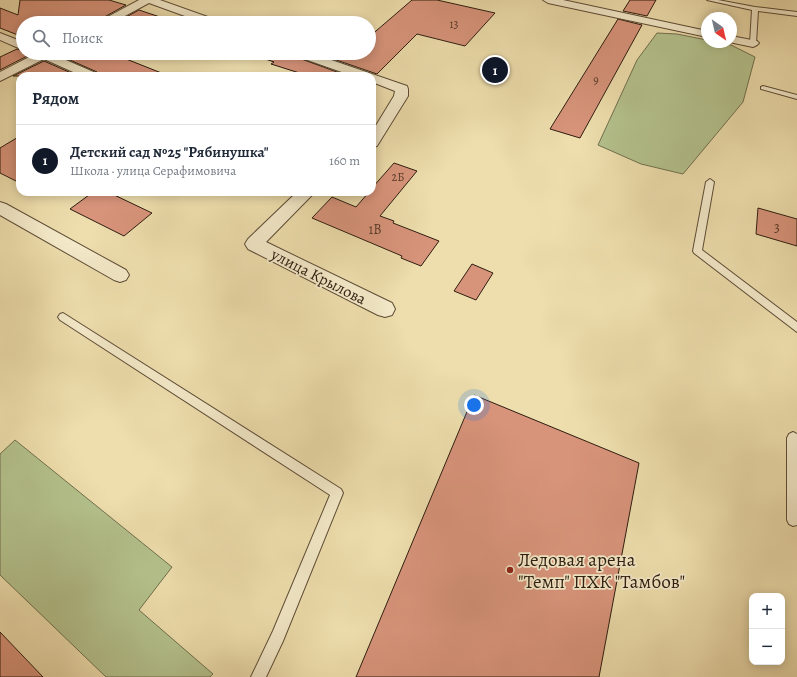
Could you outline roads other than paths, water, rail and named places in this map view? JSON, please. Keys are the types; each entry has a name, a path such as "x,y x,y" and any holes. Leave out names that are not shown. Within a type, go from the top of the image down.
{"street":[{"path":"118,16 149,0 195,16"},
{"path":"548,0 701,33"},
{"path":"0,36 16,43"},
{"path":"737,40 753,43"},
{"path":"0,77 33,60"},
{"path":"57,60 83,72"},
{"path":"320,60 354,72"},
{"path":"376,79 402,89 401,96 376,137"},
{"name":"улица Крылова","path":"303,196 254,244 385,309"},
{"path":"0,208 120,275"}],"lane":[{"path":"710,0 755,9 797,14"},
{"path":"753,43 755,9"},
{"path":"764,88 797,97"},
{"path":"710,182 697,251 797,328"},
{"path":"63,317 338,493 278,636 258,677"},
{"path":"793,520 793,438 797,440"}],"place":[{"name":"Детский сад №25 \"Рябинушка\"","path":"495,70"},
{"name":"Ледовая арена \"Темп\" ПХК \"Тамбов\"","path":"510,570"}]}
